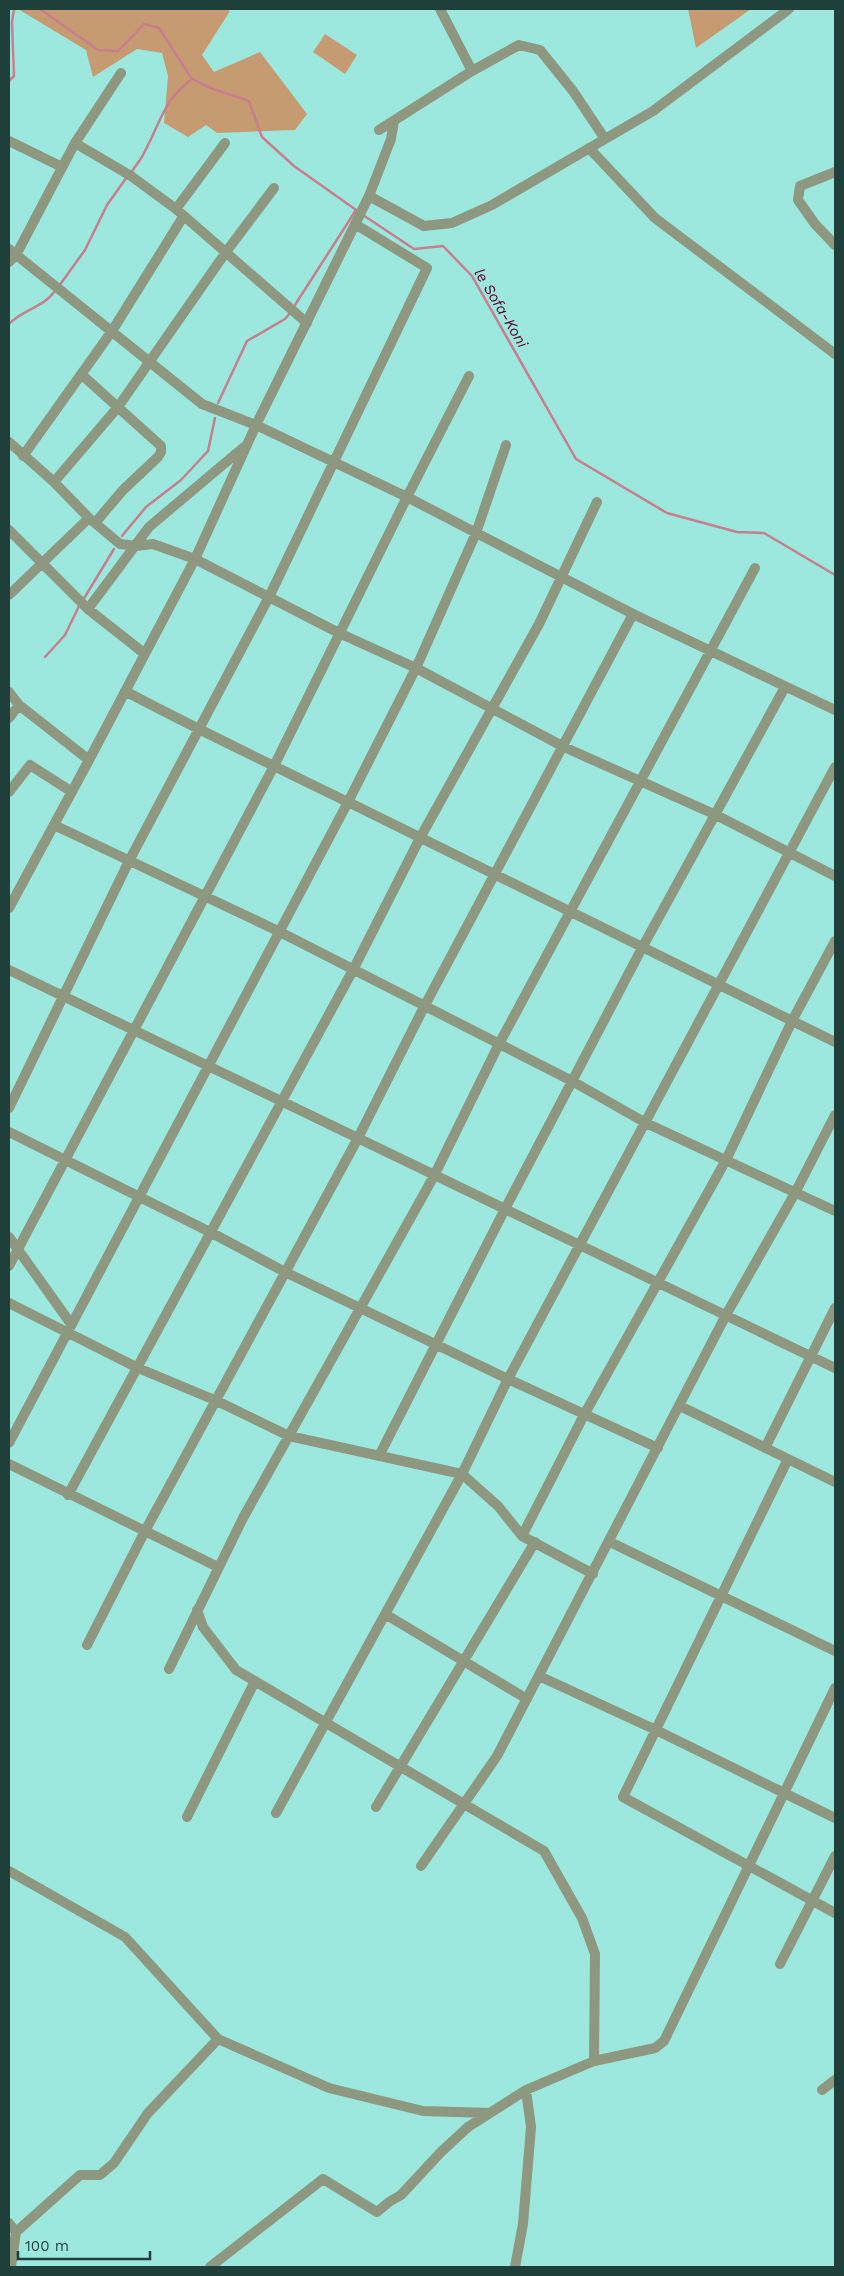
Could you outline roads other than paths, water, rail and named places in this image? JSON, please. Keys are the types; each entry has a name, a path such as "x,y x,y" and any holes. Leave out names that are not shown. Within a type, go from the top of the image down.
{"street":[{"path":"440,9 472,71"},
{"path":"369,196 424,226 452,223 492,205 652,111 789,9"},
{"path":"379,130 472,71 519,45 537,48 573,91 605,139"},
{"path":"121,72 75,143 11,255 56,287 202,404 256,425 407,496 633,614 835,710"},
{"path":"9,908 90,760 195,559 256,425 369,196 391,139 394,121"},
{"path":"9,142 62,167"},
{"path":"75,143 128,174 180,214 307,323"},
{"path":"23,456 112,331 180,214 225,143"},
{"path":"589,148 655,218 835,354"},
{"path":"835,172 800,186 798,200 815,224 835,245"},
{"path":"54,482 118,407 226,252 274,188"},
{"path":"9,1108 129,861 200,731 268,597 427,268 355,224"},
{"path":"9,596 42,564 92,521 161,452 161,446 157,442 81,374"},
{"path":"9,1266 19,1251 65,1160 274,766 407,496 469,376"},
{"path":"9,442 54,482 92,521 120,544 136,546 153,544 195,559 339,633 416,668 564,746 716,815 835,876"},
{"path":"87,608 149,527 247,444"},
{"path":"9,1443 278,931 348,802 416,668 476,533 506,445"},
{"path":"68,1495 353,970 420,838 539,624 597,502"},
{"path":"9,530 87,608 145,654"},
{"path":"169,1669 218,1567 434,1175 499,1044 755,568"},
{"path":"87,1645 145,1532 358,1138 424,1007 633,614"},
{"path":"379,1456 505,1209 642,948 785,687"},
{"path":"9,692 20,705 90,760"},
{"path":"125,692 200,731 642,948 718,983 835,1042"},
{"path":"9,718 20,705"},
{"path":"9,792 30,765 72,792"},
{"path":"276,1813 462,1474 508,1379 646,1124 718,983 835,767"},
{"path":"54,825 278,931 572,1081 646,1124 835,1211"},
{"path":"522,1536 584,1414 656,1282 726,1160 792,1021 835,941"},
{"path":"9,970 835,1368"},
{"path":"421,1866 497,1756 726,1316 795,1193 835,1115"},
{"path":"9,1132 435,1345 658,1448"},
{"path":"9,1237 69,1328"},
{"path":"9,1303 69,1328 138,1368 217,1401 289,1436 462,1474 498,1506 522,1536 593,1574"},
{"path":"765,1448 835,1308"},
{"path":"680,1406 835,1482"},
{"path":"788,1459 623,1797 835,1913"},
{"path":"9,1464 68,1495 218,1567"},
{"path":"376,1807 535,1542"},
{"path":"610,1542 835,1651"},
{"path":"198,1610 203,1627 236,1670 544,1851 582,1918 595,1954 594,2061"},
{"path":"386,1614 527,1699"},
{"path":"539,1676 656,1730 835,1818"},
{"path":"187,1817 255,1681"},
{"path":"210,2267 323,2179 378,2212 389,2202 401,2195 441,2152 468,2127 526,2090 594,2061 655,2048 664,2040 835,1688"},
{"path":"780,1964 814,1901 835,1856"},
{"path":"9,1871 126,1938 218,2039 329,2088 423,2111 490,2113"},
{"path":"11,2267 16,2232 80,2175 100,2175 114,2163 148,2113 218,2039"},
{"path":"822,2090 835,2080"},
{"path":"515,2267 523,2224 531,2126 526,2090"},
{"path":"9,2223 16,2232"}],"waterway":[{"path":"9,81 14,76 12,22 14,9"},
{"name":"le Sofa-Koni","path":"40,9 98,50 118,51 144,24 159,28 192,79 213,89 249,101 262,137 294,166 359,212"},
{"path":"131,173 143,156 168,104 182,87 192,79"},
{"path":"59,286 85,250 107,205 127,177"},
{"path":"293,308 356,210"},
{"name":"le Sofa-Koni","path":"363,215 414,249 443,246 472,276 576,459 667,513 737,532 764,533 835,575"},
{"path":"9,324 20,315 45,301 55,291"},
{"path":"218,403 247,341 285,319 290,313"},
{"path":"122,536 146,507 181,480 208,451 215,418"},
{"path":"83,600 114,549"},
{"path":"45,657 65,635 80,604"}]}
